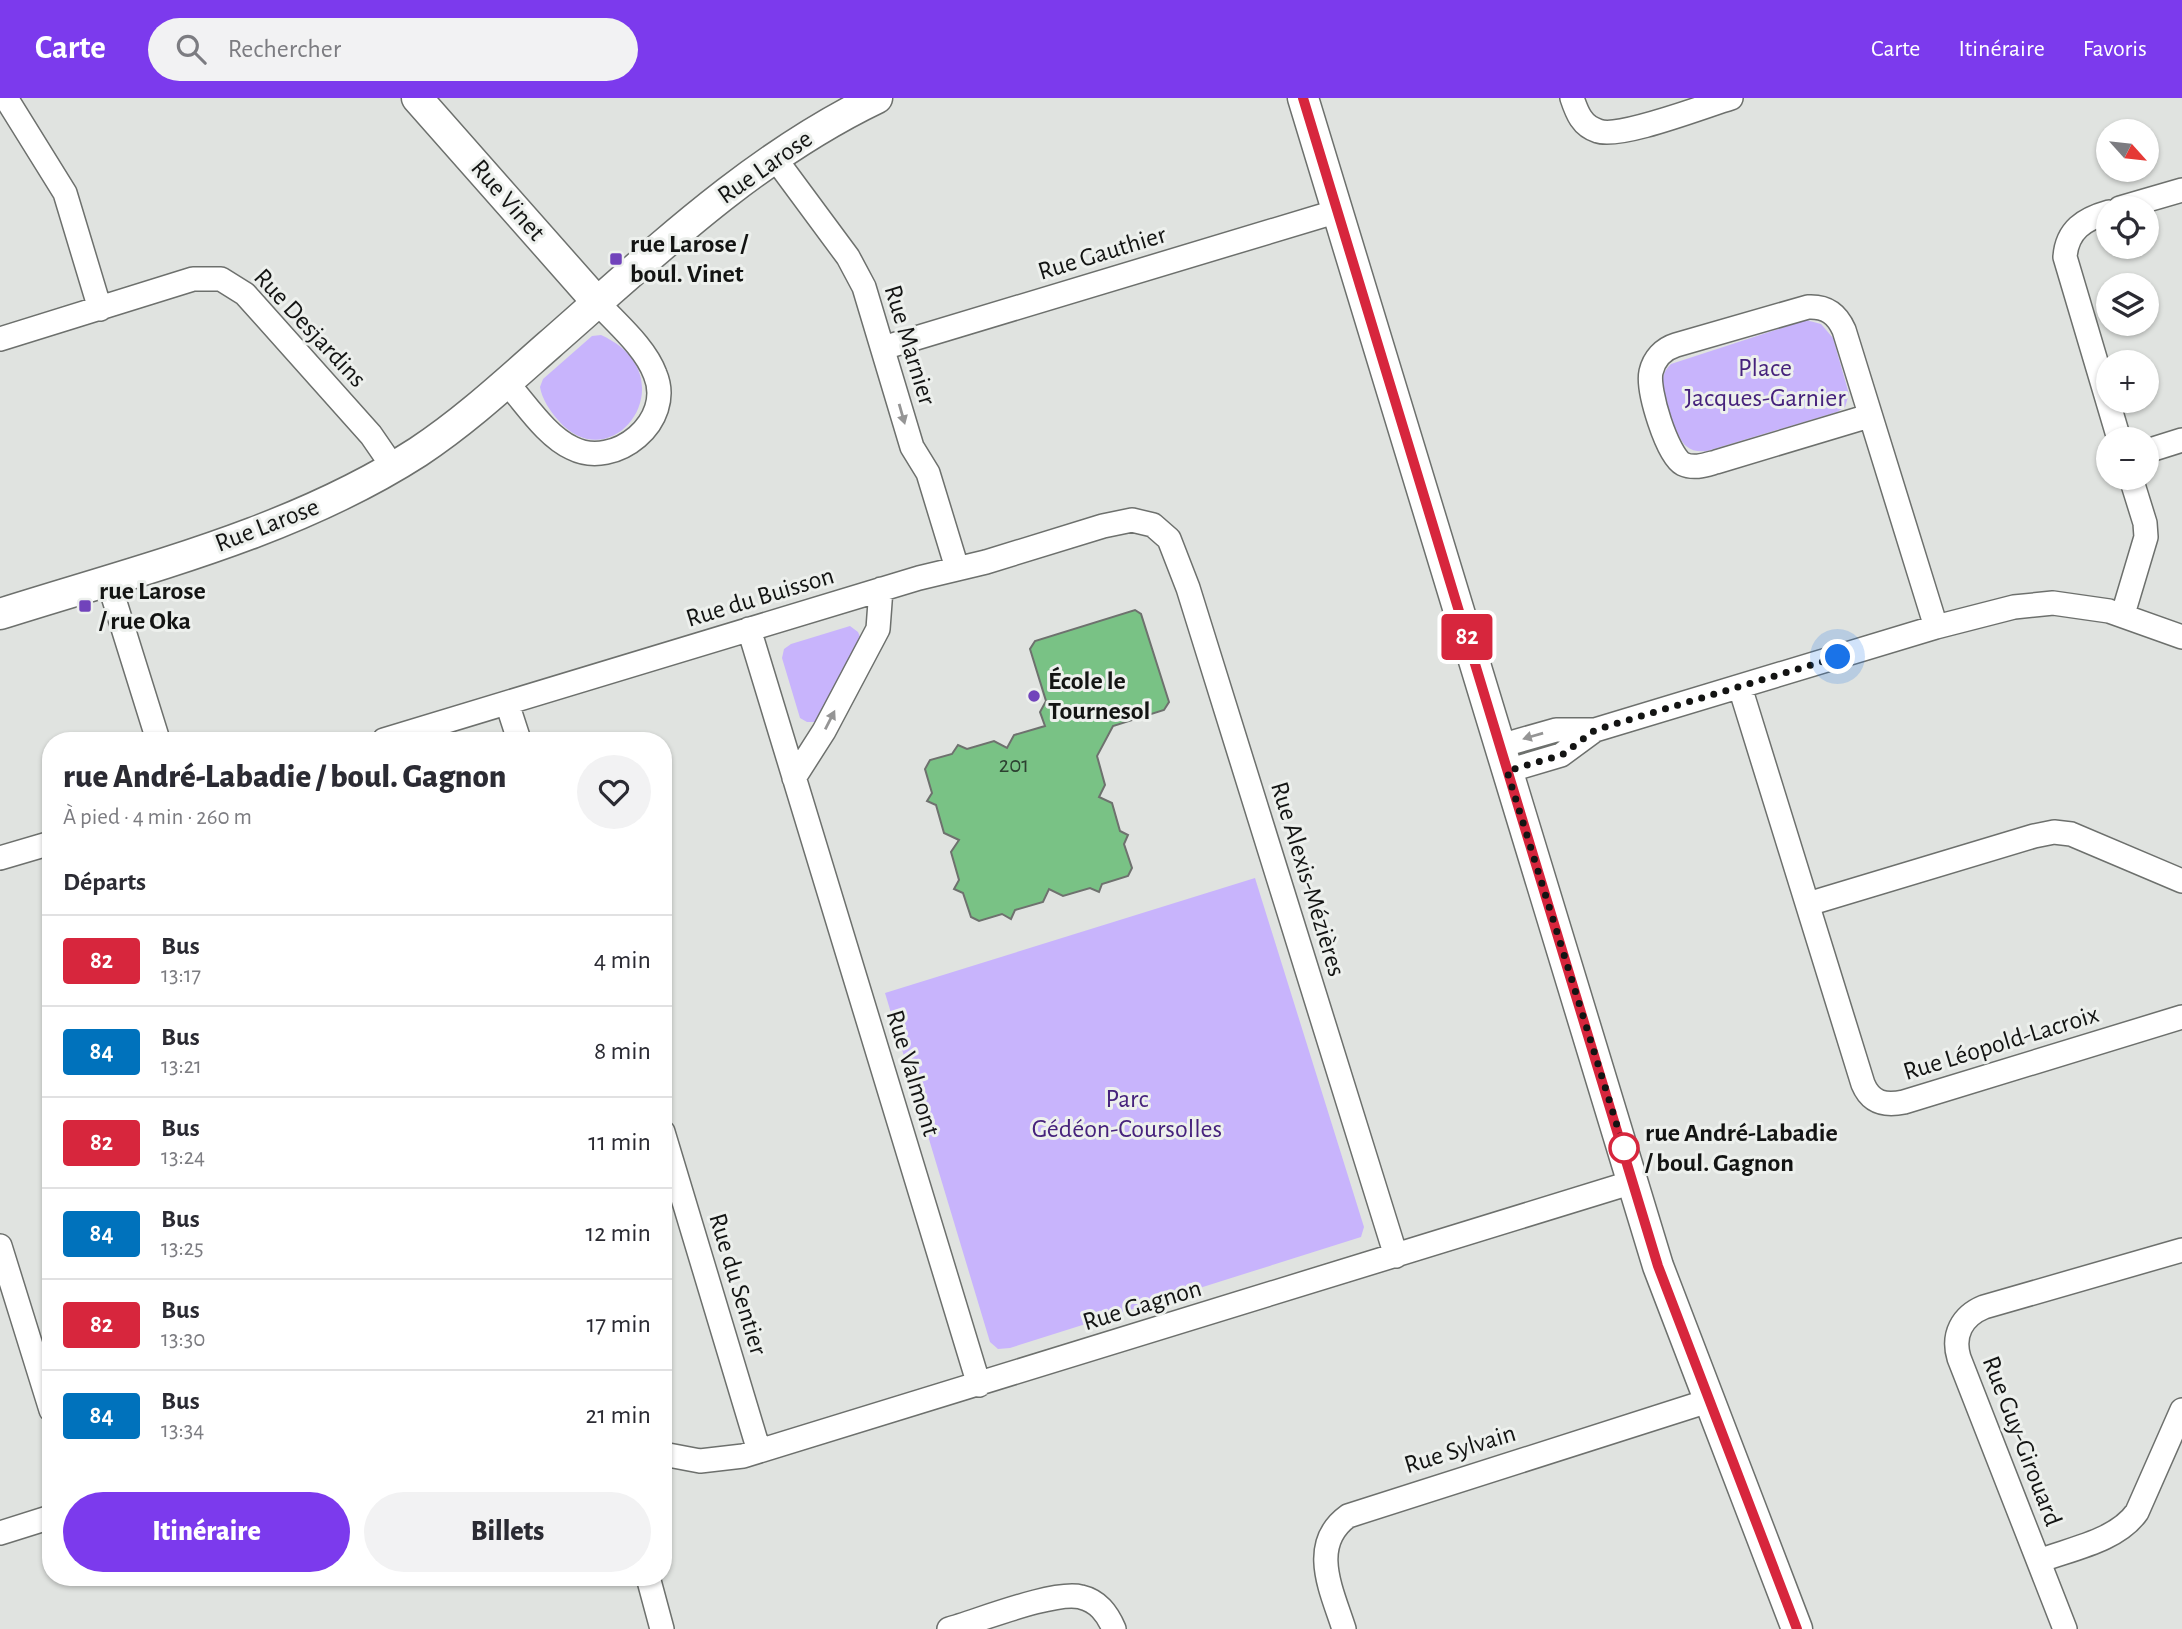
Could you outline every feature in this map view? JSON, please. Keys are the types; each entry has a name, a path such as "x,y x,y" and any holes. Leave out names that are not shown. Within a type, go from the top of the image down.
{"street":[{"path":"6,98 65,193 100,309"},
{"name":"Rue Vinet","path":"417,98 598,303"},
{"name":"Rue Larose","path":"0,614 284,520 354,489 393,467 437,438 508,383 718,199 774,157 877,98"},
{"path":"1303,98 1658,1266 1797,1629"},
{"path":"1572,98 1585,124 1608,133 1731,98"},
{"name":"Rue Marnier","path":"774,157 854,267 864,287 912,447 928,473 957,568"},
{"path":"2159,197 2182,190"},
{"name":"Rue Gauthier","path":"883,348 1338,211"},
{"path":"2096,216 2078,226 2070,237 2065,257 2115,427"},
{"name":"Rue Desjardins","path":"0,339 200,278 221,279 234,285 371,435 393,467"},
{"path":"508,383 548,430 572,449 601,454 632,441 652,419 657,406 659,384 649,362 598,303"},
{"path":"1870,416 1699,467 1687,466 1670,451 1652,390 1651,371 1660,354 1670,347 1803,308 1820,307 1830,312 1842,325 1936,627"},
{"path":"2159,447 2182,440"},
{"path":"2123,614 2146,537 2145,523 2135,490"},
{"name":"Rue du Buisson","path":"411,732 881,589 986,562 1118,522 1132,520 1153,525"},
{"name":"Rue Alexis-Mézières","path":"1153,525 1173,545 1188,588 1396,1256"},
{"path":"108,580 156,732"},
{"path":"794,778 824,731 878,629 881,589"},
{"path":"1504,759 1562,755 1595,730 2001,609 2066,604 2123,614 2182,637"},
{"name":"Rue Valmont","path":"749,629 979,1385"},
{"name":"Rue Léopold-Lacroix","path":"1740,687 1868,1094 1882,1103 1904,1102 2182,1017"},
{"path":"507,703 516,732"},
{"path":"1808,904 2054,832 2079,837 2182,881"},
{"path":"0,858 42,846"},
{"name":"Rue du Sentier","path":"672,1162 759,1451"},
{"name":"Rue Gagnon","path":"672,1456 710,1461 759,1451 1633,1182"},
{"path":"0,1246 42,1381"},
{"name":"Rue Guy-Girouard","path":"2065,1629 1959,1358 1956,1345 1960,1327 1972,1313 1986,1307 2182,1250"},
{"name":"Rue Sylvain","path":"1343,1629 1324,1560 1329,1538 1336,1525 1348,1516 1708,1401"},
{"name":"Rue Guy-Girouard","path":"2039,1561 2110,1534 2128,1523 2137,1512 2182,1410"},
{"path":"0,1533 42,1520"},
{"path":"650,1586 662,1629"},
{"path":"949,1629 1064,1596 1090,1600 1105,1612 1115,1629"}],"green space":[{"name":"Place Jacques-Garnier","path":"1806,320 1821,324 1833,338 1849,394 1845,407 1837,412 1707,451 1696,451 1686,446 1674,424 1664,393 1663,378 1671,364"},
{"path":"601,335 627,353 640,375 641,397 634,417 620,432 601,439 579,436 558,420 547,405 540,387 543,379 592,336"},
{"path":"850,626 858,632 861,639 816,722 807,722 800,718 782,658 784,649 791,644"},
{"name":"Parc Gédéon-Coursolles","path":"1255,878 1364,1227 1361,1237 1010,1348 998,1349 990,1342 885,993"}],"building":[{"path":"1135,610 1141,614 1169,702 1164,710 1113,726 1097,756 1105,785 1099,797 1112,803 1120,831 1128,835 1124,844 1132,868 1128,876 1102,884 1099,892 1090,888 1063,896 1049,889 1043,902 1015,910 1011,919 1002,914 979,921 971,917 963,893 954,889 959,880 951,852 959,840 944,833 936,805 927,801 932,793 925,769 930,760 952,754 958,745 967,749 994,741 1007,748 1014,735 1045,726 1040,712 1046,701 1030,649 1035,641"}],"bus line":[{"name":"82","path":"1303,98 1658,1266 1797,1629"}],"place":[{"name":"rue Larose / boul. Vinet","path":"616,259"},
{"name":"rue Larose / rue Oka","path":"85,606"},
{"name":"École le Tournesol","path":"1034,696"},
{"name":"rue André-Labadie / boul. Gagnon","path":"1624,1148"}],"route":[{"path":"1624,1148 1507,771 1562,755 1595,730 1838,657"}]}
